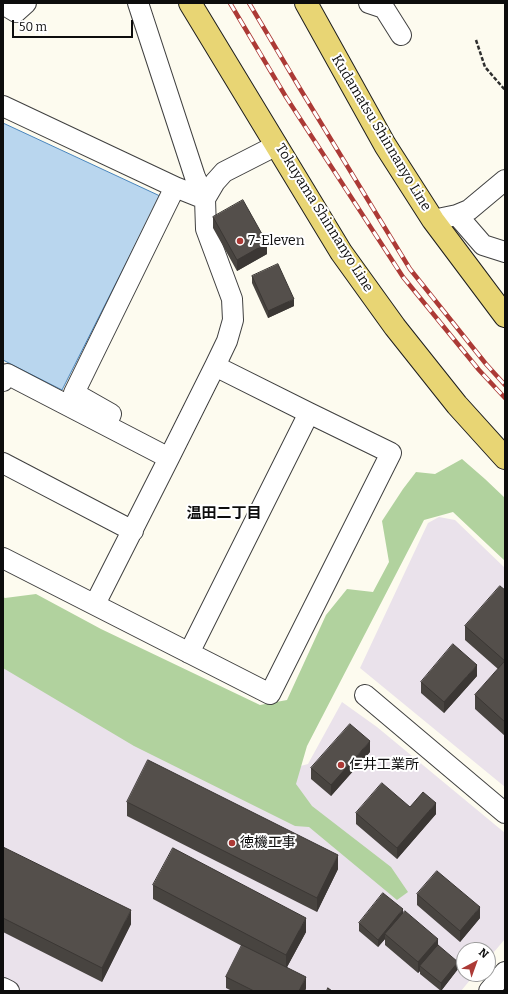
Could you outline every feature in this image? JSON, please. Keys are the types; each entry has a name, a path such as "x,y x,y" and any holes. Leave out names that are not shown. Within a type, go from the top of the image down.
{"main road":[{"name":"Tokuyama Shinnanyo Line","path":"190,3 342,252 395,327 457,406 505,458"},
{"name":"Kudamatsu Shinnanyo Line","path":"306,3 385,145 433,220 505,316"}],"street":[{"path":"3,4 16,12 26,3"},
{"path":"95,604 215,366 227,341 233,320 232,299 206,229 205,199 195,177 138,3"},
{"path":"369,3 384,8 401,35"},
{"path":"3,106 175,187 205,199"},
{"path":"205,199 215,182 224,172 277,145"},
{"path":"433,220 457,215 469,210 505,180"},
{"path":"106,425 111,414 74,393 175,187"},
{"path":"457,215 483,245 505,252"},
{"path":"3,558 270,694 391,453 215,366"},
{"path":"3,381 6,374 169,458"},
{"path":"188,653 308,413"},
{"path":"3,463 133,531"},
{"path":"365,695 505,813"},
{"path":"489,991 505,972"},
{"path":"3,988 9,991"}],"path":[{"path":"476,40 485,67 505,90"}],"shaded area":[{"path":"439,517 455,520 505,568 505,787 360,668 428,523"},
{"path":"3,627 297,767 308,764 342,702 377,727 505,833 505,939 496,950 496,942 456,942 456,982 468,982 461,991 3,991"}],"green space":[{"path":"462,459 505,498 505,561 453,512 424,520 307,746 296,784 312,806 391,867 408,892 397,900 309,827 295,826 134,746 3,668 3,597 36,594 101,629 260,705 287,700 326,615 347,589 373,592 389,562 382,521 403,489 416,472 435,474"}],"water":[{"path":"3,123 160,196 62,390 3,360"}],"building":[{"name":"7-Eleven","path":"243,200 267,243 237,260 213,217"},
{"path":"278,264 294,299 268,311 252,276"},
{"path":"500,586 505,590 505,661 465,626"},
{"path":"453,644 477,665 444,702 421,682"},
{"path":"505,661 505,722 475,695"},
{"name":"仁井工業所","path":"350,724 370,741 331,785 311,768"},
{"name":"徳機工事","path":"148,760 338,855 317,898 127,802"},
{"path":"382,783 410,807 423,792 436,803 397,848 356,813"},
{"path":"3,847 131,910 102,968 3,918"},
{"path":"173,848 306,918 286,955 153,885"},
{"path":"437,871 480,907 460,931 417,894"},
{"path":"383,893 403,909 378,940 359,923"},
{"path":"405,911 438,939 418,962 385,934"},
{"path":"242,945 306,977 299,991 254,991 226,977"},
{"path":"438,945 456,960 456,964 441,983 420,966"}],"railway":[{"path":"230,3 286,97 403,277 479,370 505,398"},
{"path":"249,3 410,269 486,364 505,385"}],"place":[{"name":"7-Eleven","path":"240,241"},
{"name":"仁井工業所","path":"341,765"},
{"name":"徳機工事","path":"232,843"}],"district":[{"name":"温田二丁目","path":"224,514"}]}
